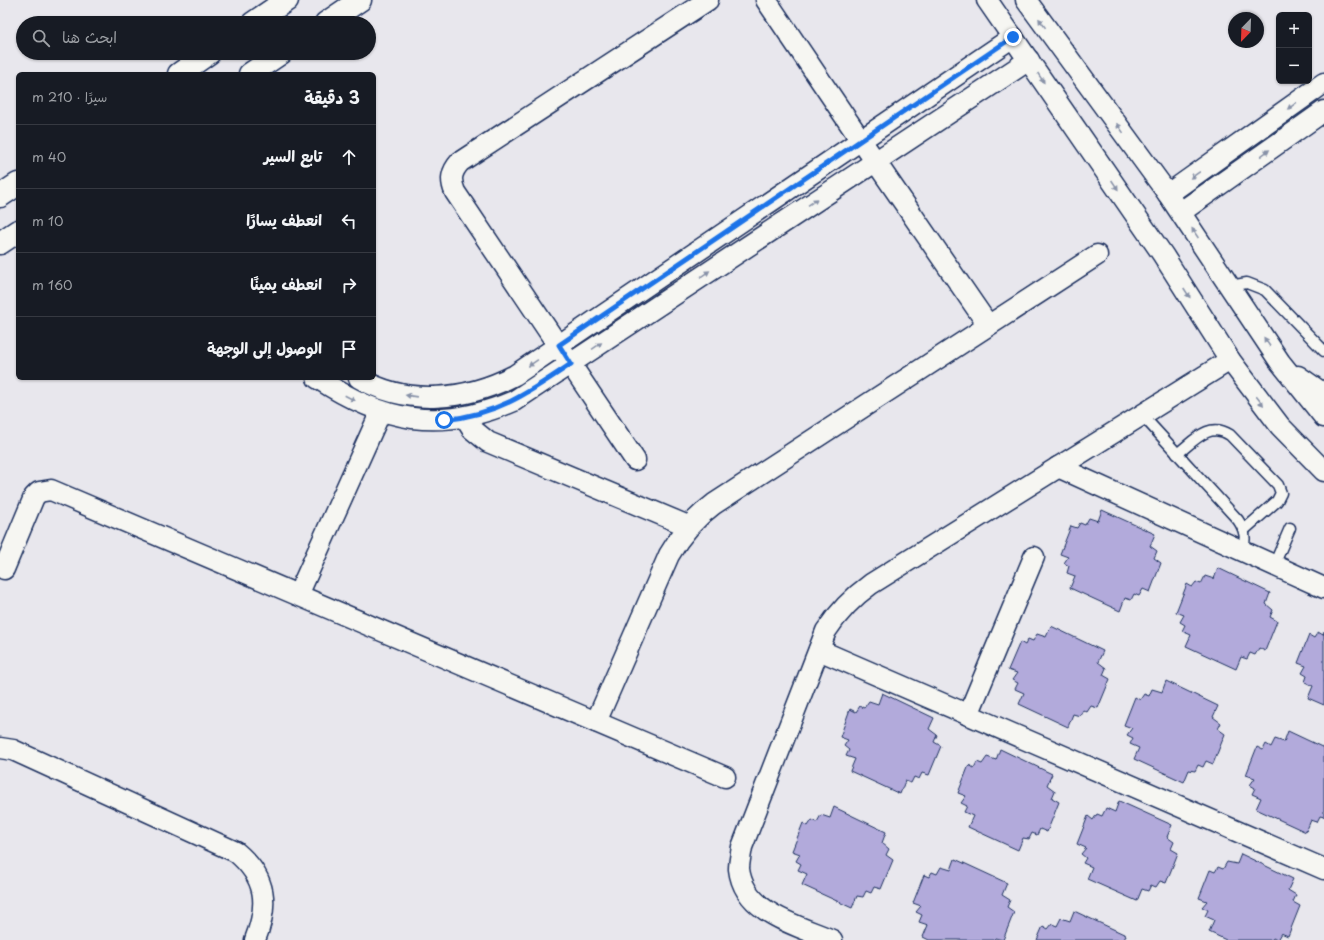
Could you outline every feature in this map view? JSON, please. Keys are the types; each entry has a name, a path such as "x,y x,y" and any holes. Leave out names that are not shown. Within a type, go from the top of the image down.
{"street":[{"path":"263,16 287,0"},
{"path":"336,16 360,0"},
{"path":"635,460 455,192 452,184 452,175 460,162 708,0"},
{"path":"766,0 860,140 988,325"},
{"path":"988,0 1163,255 1230,360 1280,426 1324,472"},
{"path":"1026,0 1181,212 1280,362 1324,417"},
{"path":"363,380 382,389 421,397 460,395 498,384 515,375 1013,37"},
{"path":"182,72 199,60"},
{"path":"253,72 271,60"},
{"path":"319,380 332,388 381,411 422,419 444,420 465,418 490,411 514,401 1029,60"},
{"path":"1168,194 1324,83"},
{"path":"1181,212 1324,110"},
{"path":"0,196 16,185"},
{"path":"0,243 16,232"},
{"path":"596,722 669,554 688,526 714,504 1097,254"},
{"path":"832,940 758,906 745,889 739,868 742,847 826,631 835,617 858,593 1230,360"},
{"path":"1280,362 1324,394"},
{"path":"298,594 381,411"},
{"path":"465,418 472,429 488,442 688,526"},
{"path":"1058,467 1324,588"},
{"path":"4,569 34,497 39,492 51,490 725,777"},
{"path":"968,715 1034,557"},
{"path":"819,650 1324,869"},
{"path":"0,748 13,750 236,852 255,871 264,896 263,917 255,940"}],"lane":[{"path":"1230,286 1247,283 1265,290 1324,351"},
{"path":"1142,415 1238,520 1244,530 1245,544 1242,551"},
{"path":"1177,454 1211,429 1224,431 1230,435 1278,485 1281,493 1277,501 1244,530"},
{"path":"1274,566 1290,528"}],"building":[{"path":"1102,510 1155,534 1150,546 1157,551 1154,558 1161,563 1150,592 1143,589 1139,596 1134,594 1131,600 1125,598 1120,611 1070,588 1075,576 1067,573 1069,566 1064,563 1068,557 1060,554 1071,526 1077,528 1080,523 1085,525 1089,518 1098,521"},
{"path":"1218,568 1270,593 1266,604 1273,610 1270,617 1277,621 1265,651 1259,648 1255,655 1250,653 1247,659 1241,657 1236,669 1186,646 1191,635 1182,631 1185,625 1180,622 1184,615 1176,612 1187,584 1192,587 1196,582 1201,584 1205,576 1214,579"},
{"path":"1051,626 1103,651 1098,662 1106,668 1103,675 1110,679 1098,708 1091,706 1087,712 1083,710 1080,716 1073,714 1068,727 1019,704 1024,693 1015,689 1018,683 1012,680 1017,673 1008,670 1020,642 1025,645 1028,639 1033,641 1037,634 1046,637"},
{"path":"1318,632 1323,635 1324,632 1324,705 1308,698 1313,686 1305,682 1307,676 1302,673 1306,666 1298,663 1309,635 1314,638"},
{"path":"1166,681 1218,706 1213,717 1221,723 1218,729 1225,734 1213,764 1206,761 1203,767 1198,765 1195,771 1189,770 1184,782 1134,759 1139,748 1130,744 1133,738 1127,735 1132,728 1124,725 1135,697 1140,700 1144,694 1149,696 1152,689 1162,692"},
{"path":"882,693 934,718 929,729 937,735 934,742 941,746 929,775 922,773 919,779 914,777 911,783 905,781 900,794 850,771 855,759 846,756 849,750 844,746 848,740 840,737 850,709 856,712 860,706 864,708 869,701 878,704"},
{"path":"1288,731 1324,748 1324,817 1320,816 1317,822 1311,820 1306,832 1256,809 1261,798 1252,794 1255,788 1250,785 1255,778 1246,775 1257,747 1263,750 1266,744 1271,747 1275,739 1284,742"},
{"path":"1000,749 1052,774 1047,785 1055,791 1052,798 1059,802 1047,832 1040,829 1037,835 1032,833 1029,839 1023,838 1018,850 968,827 973,816 964,812 967,806 961,803 966,796 958,793 969,765 974,768 977,762 982,764 987,757 996,760"},
{"path":"1119,801 1172,825 1167,837 1174,842 1171,849 1178,853 1166,883 1160,881 1156,887 1151,885 1148,891 1142,889 1137,901 1087,879 1092,867 1083,863 1086,858 1081,854 1086,848 1077,844 1088,816 1093,820 1097,814 1102,816 1106,808 1115,812"},
{"path":"834,807 886,832 882,843 889,849 886,855 893,860 881,889 874,887 871,893 866,891 863,897 857,896 852,908 802,885 807,874 798,870 801,864 796,861 800,854 792,851 803,823 808,826 812,820 817,822 821,815 830,818"},
{"path":"1241,854 1293,879 1288,890 1296,895 1293,902 1300,906 1288,936 1281,933 1277,940 1273,938 1272,940 1226,940 1209,932 1214,920 1205,916 1208,910 1202,907 1207,901 1199,898 1210,870 1215,872 1218,867 1223,869 1227,862 1237,864"},
{"path":"955,859 1007,883 1002,895 1010,900 1007,907 1014,912 1003,940 995,938 994,940 929,940 923,937 928,925 919,922 922,915 916,912 921,906 913,903 924,875 929,877 932,872 937,874 941,867 951,870"},
{"path":"1074,911 1126,935 1124,940 1037,940 1043,926 1048,929 1052,924 1057,926 1061,918 1070,921"}],"route":[{"path":"444,420 465,418 490,411 514,401 536,388 571,364 559,345 1013,37"}]}
